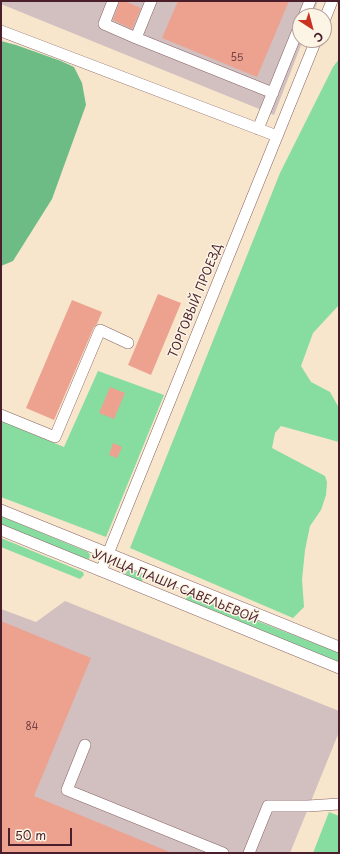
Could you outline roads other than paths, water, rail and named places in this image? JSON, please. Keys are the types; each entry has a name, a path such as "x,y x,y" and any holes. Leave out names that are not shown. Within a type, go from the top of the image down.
{"street":[{"path":"113,1 104,24 273,93"},
{"path":"136,38 151,1"},
{"path":"1,31 277,136"},
{"path":"258,129 292,45"},
{"name":"ТОРГОВЫЙ ПРОЕЗД","path":"101,571 313,48"},
{"path":"1,415 55,437 100,330 128,343"},
{"name":"УЛИЦА ПАШИ САВЕЛЬЕВОЙ","path":"1,510 339,648"},
{"name":"УЛИЦА ПАШИ САВЕЛЬЕВОЙ","path":"1,530 339,668"},
{"path":"85,745 66,790 223,853"},
{"path":"248,853 268,806 339,804"}]}
